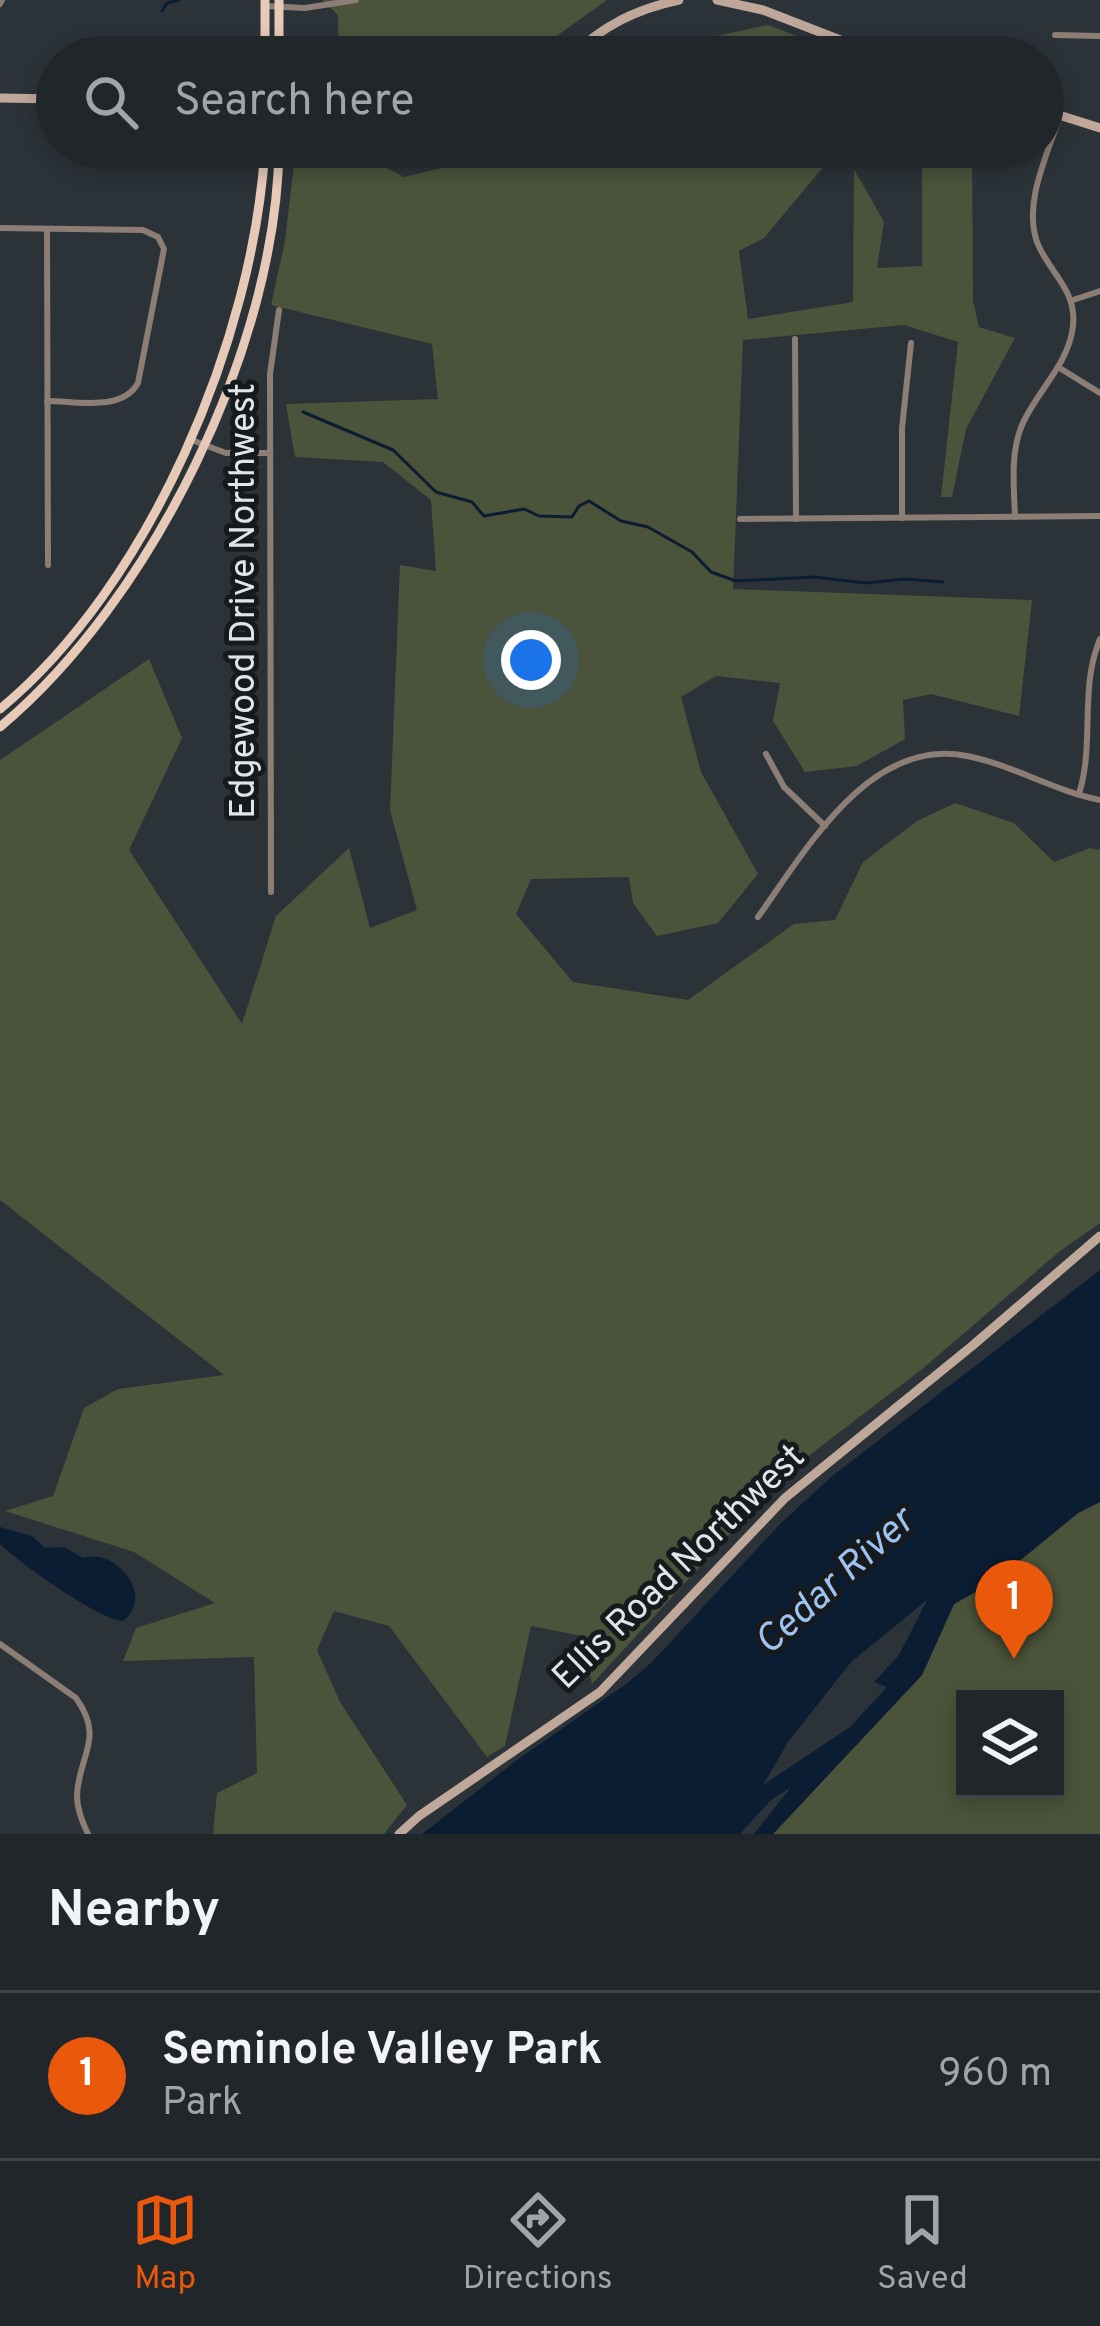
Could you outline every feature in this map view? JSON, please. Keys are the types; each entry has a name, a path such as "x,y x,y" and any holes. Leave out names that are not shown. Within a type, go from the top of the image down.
{"main road":[{"path":"264,3 265,36"},
{"path":"279,3 279,36"},
{"path":"0,709 95,605 136,544 189,439 230,342 259,215 263,168"},
{"path":"0,727 67,662 129,581 170,512 243,344 273,218 277,168"}],"street":[{"path":"264,3 305,8 356,0"},
{"path":"596,36 643,9 679,0"},
{"path":"717,0 763,10 830,36"},
{"path":"1055,35 1100,36"},
{"path":"0,98 36,99"},
{"path":"1064,116 1100,128"},
{"path":"1015,517 1013,470 1019,435 1058,368 1073,329 1072,300 1046,259 1033,220 1043,168"},
{"path":"0,228 143,230 158,237 165,255 132,394 113,401 47,401"},
{"path":"46,229 48,565"},
{"path":"1072,300 1100,291"},
{"name":"Edgewood Drive Northwest","path":"271,892 271,355 279,310"},
{"path":"795,339 796,518"},
{"path":"902,518 902,428 911,343"},
{"path":"1058,368 1100,393"},
{"path":"189,439 226,453 270,453"},
{"path":"740,519 1100,516"},
{"path":"1079,794 1089,753 1090,672 1100,639"},
{"path":"766,754 784,787 825,826"},
{"path":"758,916 825,826 888,769 912,758 971,757 1100,800"},
{"name":"Ellis Road Northwest","path":"399,1834 600,1692 785,1498 1100,1236"},
{"path":"0,1644 76,1698 85,1710 91,1734 77,1789 88,1834"}],"green space":[{"path":"322,0 607,0 556,36 338,36 338,15"},
{"path":"768,25 796,36 717,36"},
{"path":"294,168 386,168 404,177 442,168 822,168 764,238 739,251 748,319 853,302 854,169 884,222 877,268 922,266 922,168 972,168 973,301 979,327 1015,338 966,429 952,497 941,497 958,342 904,325 743,340 733,589 1032,600 1019,716 931,694 903,700 905,739 857,766 805,772 773,721 780,683 716,676 681,697 701,772 758,874 718,923 657,936 633,903 629,877 531,879 516,914 573,982 688,1000 794,924 835,920 863,862 917,821 955,803 1014,823 1054,862 1090,848 1100,850 1100,1223 786,1473 592,1684 582,1636 531,1626 505,1746 487,1757 389,1626 334,1611 317,1650 340,1702 407,1805 384,1834 213,1834 217,1793 257,1773 254,1657 123,1661 136,1628 215,1603 134,1552 5,1511 53,1496 84,1408 118,1389 224,1375 0,1200 0,760 149,659 182,738 129,850 242,1024 276,916 349,848 370,928 417,910 390,810 400,565 436,571 431,500 383,462 295,457 286,404 438,399 432,344 271,305"},
{"path":"1100,1502 1100,1834 773,1834 922,1675 954,1604 995,1581 1078,1513"}],"water":[{"name":"Cedar River","path":"1100,1270 1100,1502 1078,1513 995,1581 954,1604 922,1675 773,1834 754,1834 791,1787 770,1801 740,1834 422,1834 652,1662 780,1524 831,1477","holes":["927,1600 899,1655 874,1682 887,1687 850,1727 763,1785 788,1742 851,1662"]},
{"path":"0,1527 32,1536 45,1548 64,1547 83,1558 108,1560 119,1567 134,1588 132,1611 123,1621 112,1618 60,1589 0,1544"}],"waterway":[{"path":"162,11 167,3 179,0"},
{"path":"303,412 393,450 436,492 472,502 484,516 524,509 539,516 572,517 589,501 621,521 648,527 692,552 711,572 736,581 814,577 865,583 943,582"}],"place":[{"name":"Seminole Valley Park","path":"1014,1659"}]}
